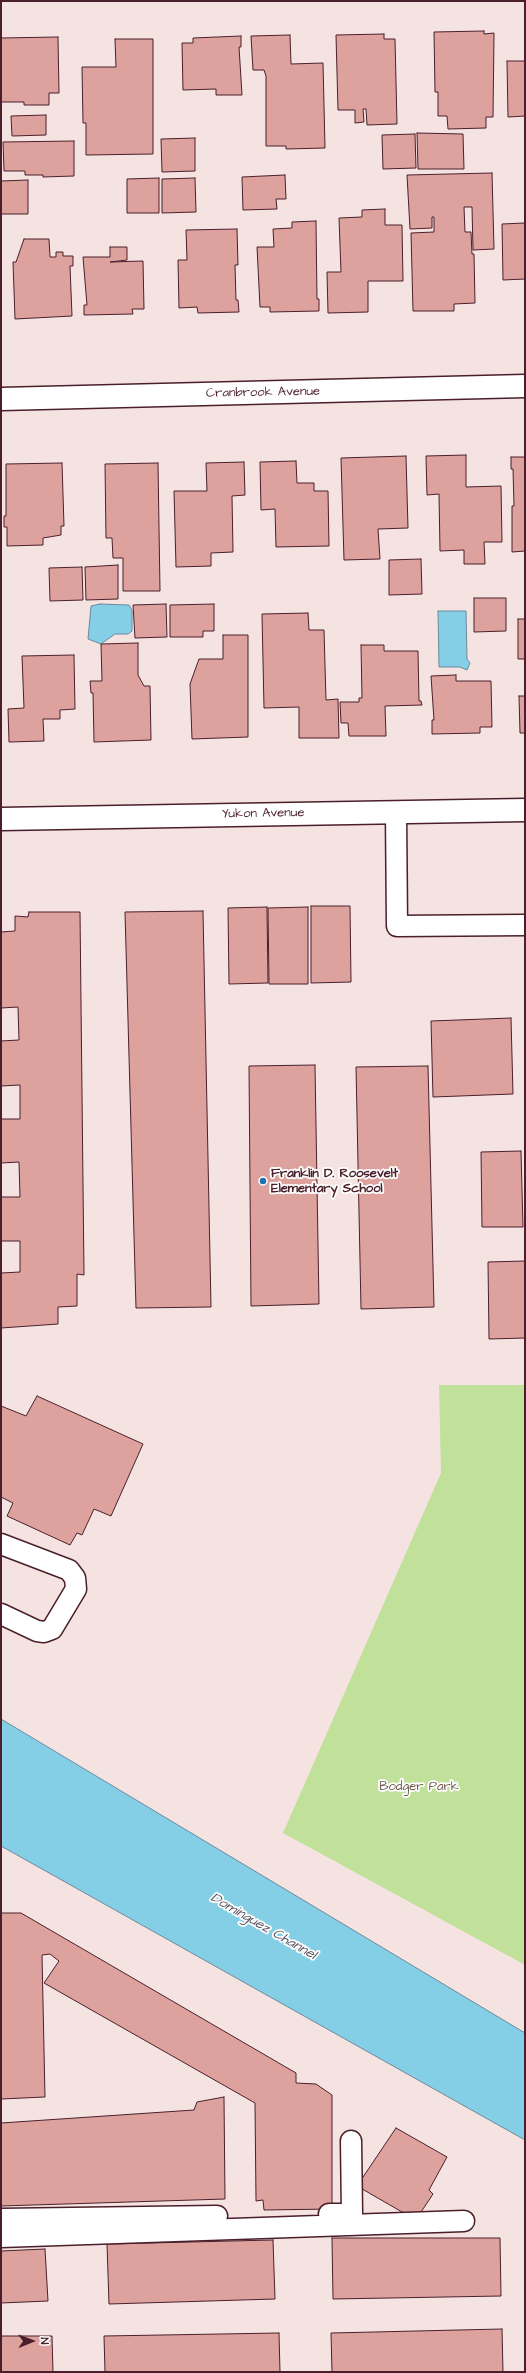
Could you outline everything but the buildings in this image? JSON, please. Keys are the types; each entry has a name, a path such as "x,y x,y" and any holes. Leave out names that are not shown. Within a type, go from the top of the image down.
{"street":[{"name":"Cranbrook Avenue","path":"1,399 525,386"},
{"name":"Yukon Avenue","path":"1,819 525,810"}],"lane":[{"path":"396,812 397,926 525,925"},
{"path":"1,1544 69,1570 75,1578 76,1589 52,1629 44,1632 37,1631 1,1614"},
{"path":"1,2219 352,2214 351,2141"},
{"path":"1,2236 464,2221"}],"green space":[{"name":"Bodger Park","path":"439,1385 525,1385 525,1965 283,1833 441,1473"}],"water":[{"path":"100,604 129,605 132,610 132,631 128,634 115,634 101,644 88,639 91,606"},
{"path":"438,611 466,611 467,659 470,663 467,670 460,667 439,667"},
{"name":"Dominguez Channel","path":"1,1719 525,2033 525,2140 1,1846"}],"place":[{"name":"Franklin D. Roosevelt Elementary School","path":"263,1181"}]}
